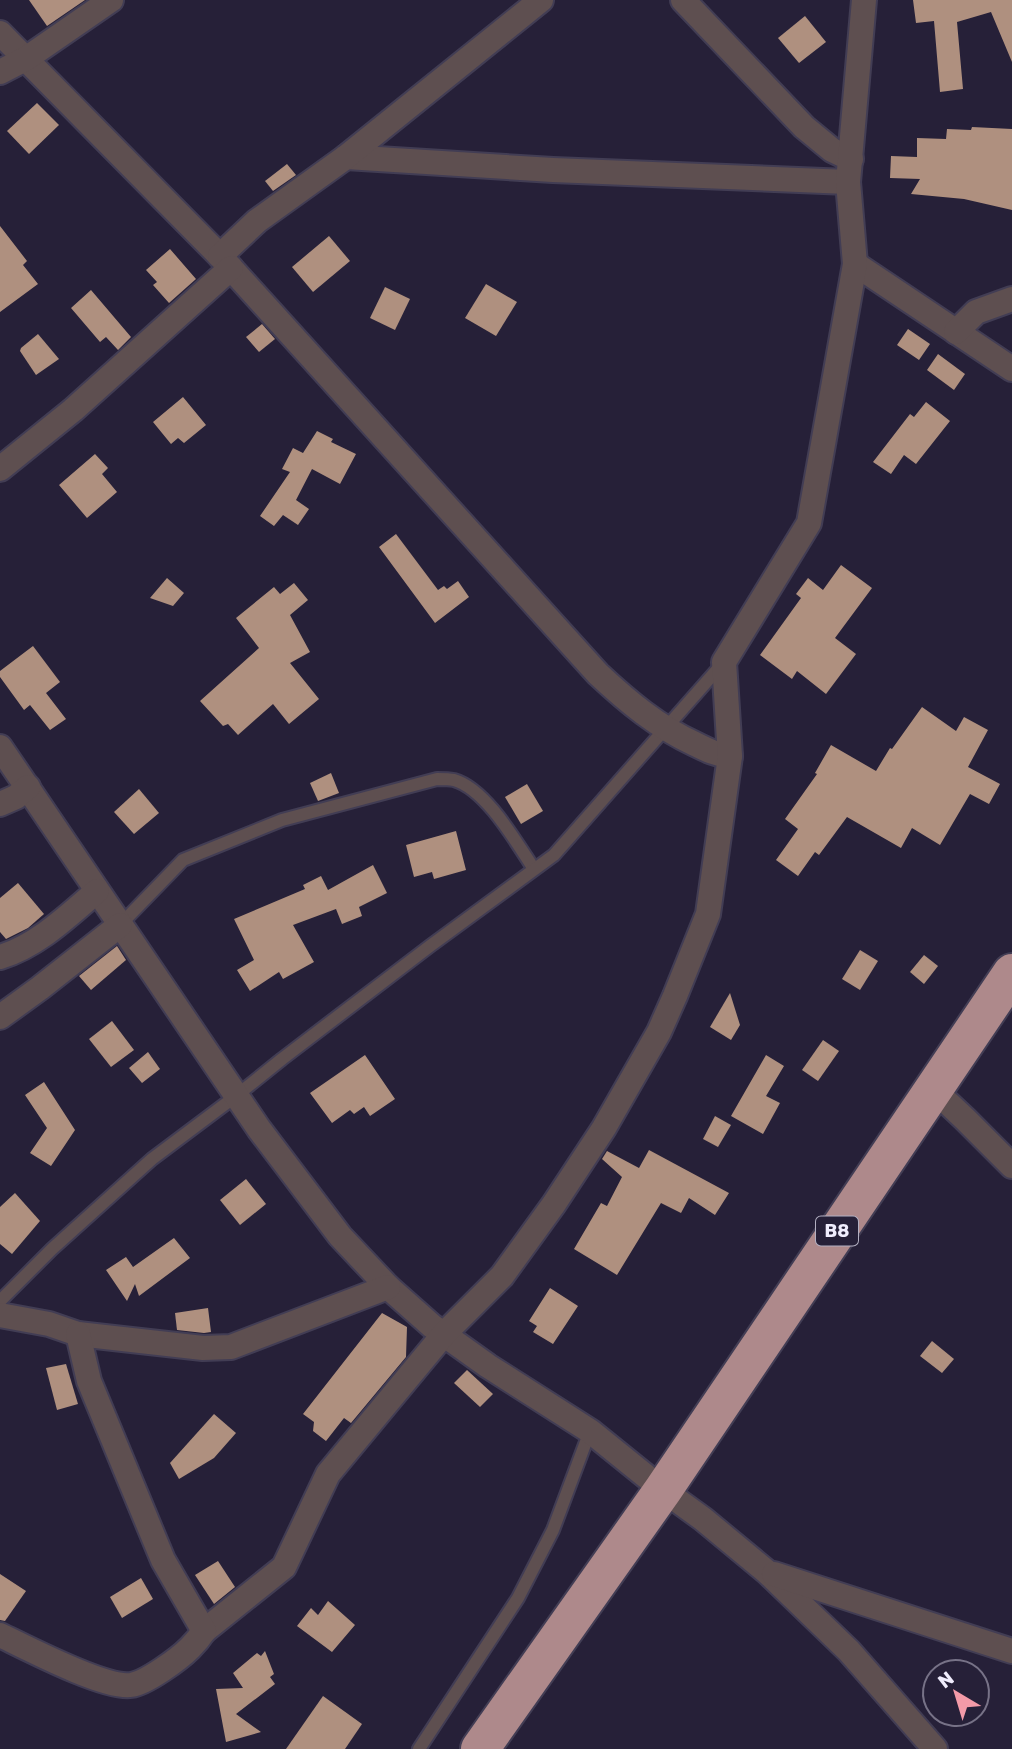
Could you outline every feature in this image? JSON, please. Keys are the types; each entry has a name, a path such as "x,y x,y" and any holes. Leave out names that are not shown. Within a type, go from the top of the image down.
{"highway":[{"name":"B8","path":"480,1749 663,1490 1012,973"}],"street":[{"path":"0,72 26,58 111,0"},
{"path":"0,469 73,410 225,262 257,221 346,157 541,0"},
{"path":"683,0 804,127 832,149 850,171"},
{"path":"0,1635 94,1678 128,1686 157,1672 190,1648 204,1631 284,1567 328,1474 444,1334 502,1276 604,1128 659,1032 708,914 730,756 724,662 809,523 855,264 850,171 864,0"},
{"path":"0,33 225,262 598,674 624,698 665,728 718,755 730,756"},
{"path":"346,157 553,170 850,171"},
{"path":"855,264 1012,369"},
{"path":"956,332 976,313 1012,299"},
{"path":"0,747 258,1129 340,1236 388,1287 432,1326 488,1366 590,1431 767,1572 849,1651 935,1749"},
{"path":"0,804 16,797 28,787"},
{"path":"0,957 18,952 67,917 97,891"},
{"path":"0,1017 120,925"},
{"path":"933,1089 1012,1166"},
{"path":"0,1315 49,1324 78,1334 203,1348 231,1347 388,1287"},
{"path":"78,1334 89,1381 163,1560 204,1631"},
{"path":"767,1572 1012,1651"}],"lane":[{"path":"0,1301 52,1249 152,1158 554,855 724,662"},
{"path":"120,925 183,860 282,820 437,779 454,780 465,785 491,806 534,869"},
{"path":"419,1749 518,1598 553,1530 590,1431"}],"building":[{"path":"29,0 85,0 47,26"},
{"path":"913,0 1012,0 1012,62 991,12 957,22 963,89 940,92 934,21 916,23"},
{"path":"805,16 826,42 799,63 778,38"},
{"path":"37,103 59,125 29,154 7,131"},
{"path":"972,127 1012,129 1012,210 964,199 911,194 920,179 890,178 891,156 917,157 917,138 946,139 947,129 971,130"},
{"path":"287,164 296,175 273,191 265,181"},
{"path":"0,226 27,261 23,265 38,284 0,312"},
{"path":"329,236 350,261 313,292 292,267"},
{"path":"170,249 196,279 169,303 153,285 157,282 146,270"},
{"path":"486,284 517,302 496,336 465,318"},
{"path":"385,287 410,299 395,330 370,318"},
{"path":"91,290 131,337 118,350 106,337 100,342 71,308"},
{"path":"262,324 275,339 259,352 246,337"},
{"path":"908,329 930,344 919,360 897,345"},
{"path":"38,334 59,359 36,375 20,351"},
{"path":"938,354 965,374 954,390 927,370"},
{"path":"183,397 206,425 184,443 178,438 171,444 153,422"},
{"path":"926,402 950,421 916,464 904,455 891,474 873,462 910,414 914,417"},
{"path":"317,431 333,439 331,442 356,454 340,484 312,469 296,500 309,509 298,525 283,515 274,526 260,516 290,472 282,469 293,448 303,453"},
{"path":"95,454 108,468 102,474 117,492 87,518 59,485"},
{"path":"396,534 438,590 444,586 447,589 458,581 469,597 435,623 379,547"},
{"path":"841,565 872,588 835,638 856,654 826,694 797,671 792,679 760,655 801,598 796,594 808,578 823,590"},
{"path":"167,578 184,593 173,606 150,598"},
{"path":"294,583 308,600 290,615 310,652 290,663 319,699 289,724 273,704 238,735 228,724 223,726 200,701 259,648 236,618 274,587 280,594"},
{"path":"33,646 60,682 46,693 66,719 50,730 30,705 24,710 0,677 0,671"},
{"path":"922,707 956,731 964,717 988,730 968,767 1000,784 989,804 970,794 940,845 912,828 901,848 847,817 819,855 815,852 798,876 776,860 798,829 785,819 817,774 815,773 831,745 876,771"},
{"path":"331,773 339,793 318,801 310,783"},
{"path":"527,784 543,811 521,824 505,797"},
{"path":"139,789 159,813 134,834 114,812"},
{"path":"456,831 466,870 434,879 432,872 414,877 406,845"},
{"path":"373,865 387,893 359,907 362,916 342,924 336,909 293,925 314,962 283,979 279,972 250,991 237,970 254,960 234,919 305,889 303,885 321,876 328,890"},
{"path":"18,883 44,914 28,928 6,939 0,932 0,898"},
{"path":"117,946 126,960 91,990 79,976"},
{"path":"860,950 878,961 860,990 842,979"},
{"path":"924,955 938,966 924,984 910,972"},
{"path":"730,993 740,1025 731,1040 710,1027"},
{"path":"112,1021 134,1050 111,1067 89,1039"},
{"path":"823,1040 839,1051 818,1081 802,1070"},
{"path":"148,1052 160,1069 142,1083 129,1068"},
{"path":"365,1055 395,1099 370,1116 364,1107 354,1114 350,1110 332,1123 310,1093"},
{"path":"766,1055 784,1066 766,1096 780,1103 763,1134 731,1116"},
{"path":"44,1082 75,1130 51,1166 30,1153 47,1128 25,1095"},
{"path":"715,1116 731,1125 718,1147 703,1139"},
{"path":"649,1150 729,1193 715,1215 689,1198 681,1213 661,1203 617,1275 574,1249 601,1203 607,1206 622,1177 602,1159 607,1151 639,1168"},
{"path":"246,1179 266,1204 240,1225 220,1200"},
{"path":"15,1193 40,1221 12,1254 0,1244 0,1207"},
{"path":"174,1238 190,1258 139,1296 135,1284 127,1301 106,1270 126,1257 133,1267"},
{"path":"550,1288 578,1306 553,1344 533,1332 537,1326 529,1321"},
{"path":"208,1308 211,1332 177,1330 175,1313"},
{"path":"382,1313 407,1327 406,1357 351,1423 344,1418 326,1441 313,1431 314,1422 303,1414"},
{"path":"932,1341 954,1359 942,1373 920,1356"},
{"path":"66,1364 78,1404 57,1410 46,1368"},
{"path":"467,1370 493,1394 480,1407 454,1383"},
{"path":"214,1414 236,1433 214,1458 179,1479 170,1463"},
{"path":"218,1561 235,1587 214,1604 195,1575"},
{"path":"0,1574 26,1591 5,1621 0,1620"},
{"path":"141,1578 153,1599 122,1618 110,1597"},
{"path":"328,1601 355,1625 332,1652 297,1626 311,1608 318,1615"},
{"path":"265,1651 274,1674 270,1677 275,1684 236,1714 261,1732 226,1742 216,1689 243,1688 233,1673 257,1653 261,1656"},
{"path":"323,1696 362,1724 345,1749 286,1749"}]}
